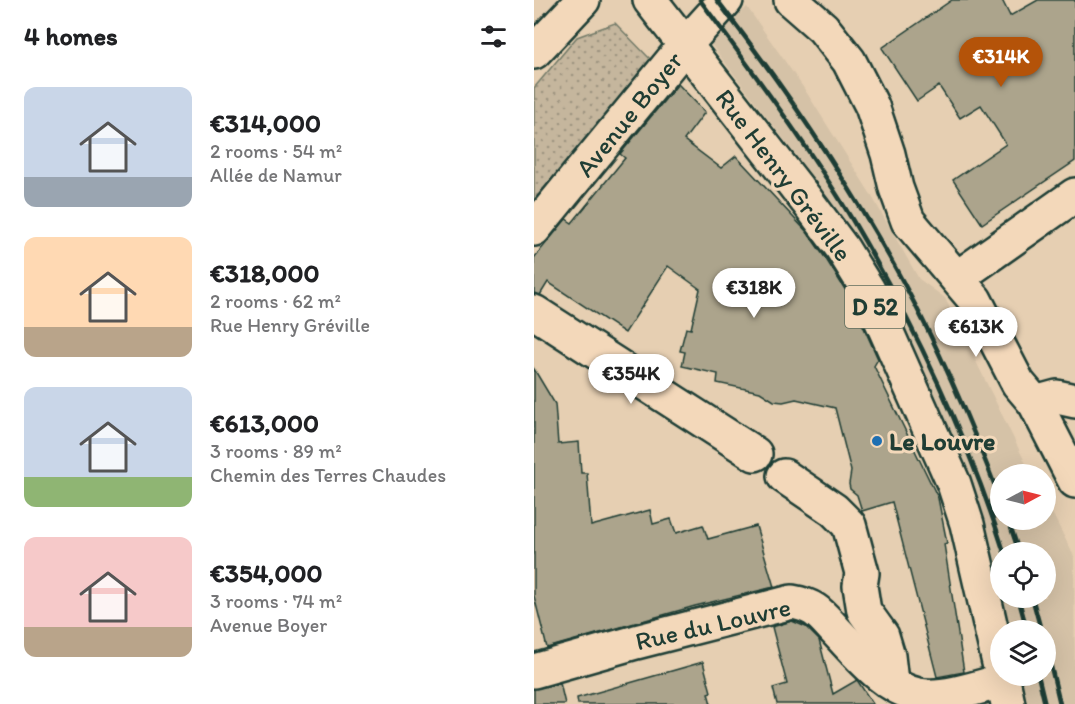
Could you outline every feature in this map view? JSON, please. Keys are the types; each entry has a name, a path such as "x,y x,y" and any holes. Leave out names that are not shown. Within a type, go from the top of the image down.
{"street":[{"name":"Rue Henry Gréville","path":"650,0 807,201 868,290 957,494 967,524 990,622"},
{"name":"Avenue Boyer","path":"534,229 686,44 726,0"},
{"path":"791,0 823,28 849,61 872,106 908,221 975,300 1018,383 1035,404 1075,481"},
{"path":"534,32 582,1"},
{"path":"534,52 582,1"},
{"path":"957,278 1075,195"},
{"path":"534,312 755,453"},
{"path":"1035,404 1057,397 1075,401"},
{"path":"784,476 834,510 849,525 862,573 860,586 864,611 882,636 888,656 891,682"},
{"name":"Rue du Louvre","path":"534,671 792,602 809,605 876,671 900,688 919,695 937,696 990,685"}],"shaded area":[{"path":"747,7 805,90 870,193 919,279 945,298 1026,464 990,464 990,530 1056,530 1056,521 1074,556 1075,704 1028,704 1024,686 1056,686 1056,620 1008,620 1005,608 1056,608 1056,542 990,542 990,557 971,491 866,264 799,159 710,43"},
{"path":"615,23 656,65 534,212 534,88 577,37"}],"building":[{"path":"952,0 1002,0 1010,16 1038,0 1075,0 1075,161 982,224 953,180 1006,144 981,105 960,118 939,86 917,101 882,48"},
{"path":"678,84 705,112 684,140 721,168 736,156 807,232 851,299 878,359 874,366 938,498 947,543 944,544 964,672 937,677 892,502 862,511 857,495 850,489 851,471 835,408 796,399 783,402 774,401 760,392 717,383 718,374 682,366 685,352 680,351 686,328 691,329 700,289 668,266 625,333 548,282 540,295 534,293 534,258 566,219 572,223 625,158 620,154"},
{"path":"534,369 555,404 558,444 579,442 581,473 587,473 591,526 650,510 653,524 671,519 676,533 703,525 708,539 756,526 774,587 695,606 547,648 534,596"},
{"path":"792,621 806,627 819,640 833,694 857,680 873,704 777,704 773,688 787,684 772,627"},
{"path":"703,662 711,692 708,693 711,704 578,704 577,698"},
{"path":"560,683 565,704 534,704 534,689"}],"railway":[{"path":"700,0 798,136 876,261 938,382 974,466 1001,542"},
{"path":"717,0 815,136 882,243 942,361 990,474"},
{"path":"1012,530 1016,542"},
{"path":"1021,608 1024,620"},
{"path":"1035,608 1038,620"},
{"path":"1041,686 1045,704"},
{"path":"1056,686 1060,704"}],"place":[{"name":"Le Louvre","path":"877,441"}]}
